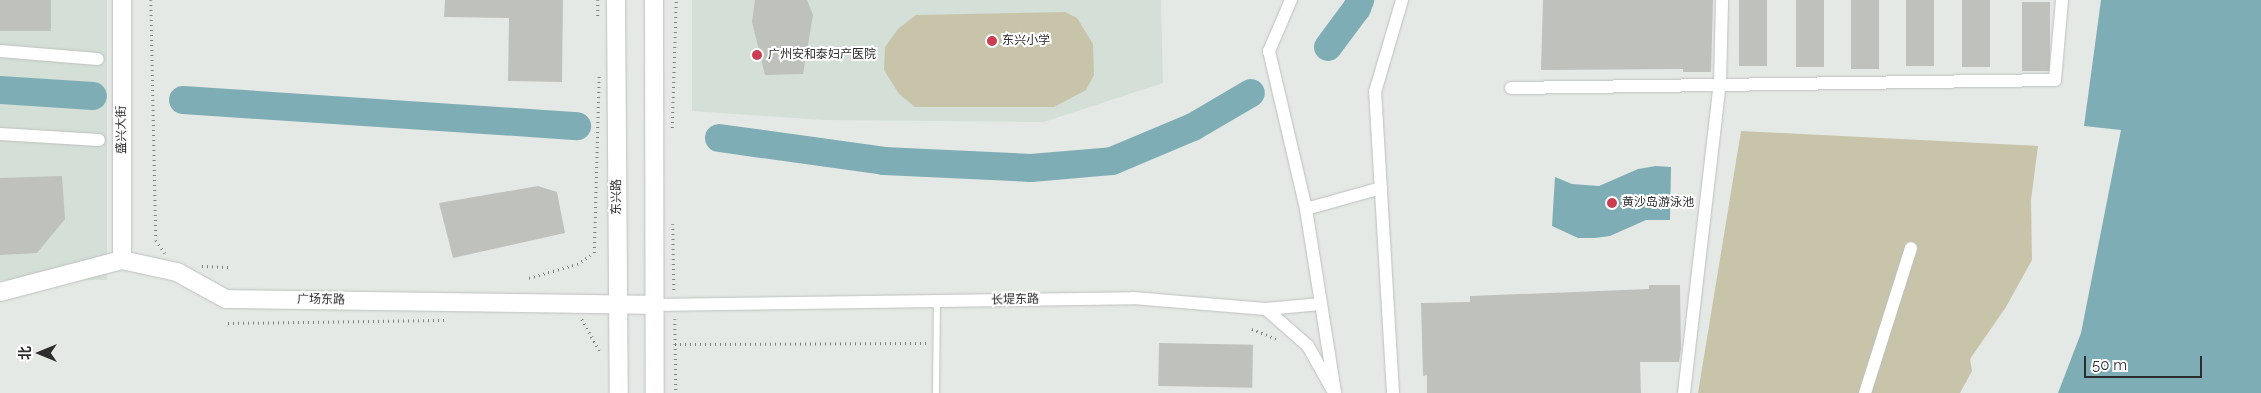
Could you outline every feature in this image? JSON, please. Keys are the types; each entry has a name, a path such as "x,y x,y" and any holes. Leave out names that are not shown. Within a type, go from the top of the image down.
{"street":[{"name":"盛兴大街","path":"122,0 122,260"},
{"name":"东兴路","path":"616,0 619,393"},
{"path":"654,0 655,393"},
{"path":"1291,0 1269,50 1306,209 1335,393"},
{"path":"1393,393 1375,92 1402,0"},
{"path":"1684,393 1720,84 1722,0"},
{"path":"1511,88 2055,80 2062,0"},
{"path":"0,51 98,59"},
{"path":"0,134 99,140"},
{"path":"1306,209 1381,188"},
{"path":"1865,393 1911,248"},
{"name":"广场东路","path":"0,292 122,260 177,272 226,299 654,305"},
{"name":"长堤东路","path":"654,305 1133,298 1266,308 1321,304"},
{"path":"1266,308 1308,346 1335,393"}],"lane":[{"path":"936,393 938,301"}],"path":[{"path":"151,0 156,240 168,256"},
{"path":"672,136 676,0"},
{"path":"528,278 577,264 594,253 599,71"},
{"path":"672,220 676,393"},
{"path":"199,266 228,267"},
{"path":"572,319 581,319 604,362"},
{"path":"228,323 450,320"},
{"path":"1252,329 1287,344"},
{"path":"675,344 937,343"}],"shaded area":[{"path":"0,0 107,0 107,280 0,280"},
{"name":"东兴小学","path":"692,0 1161,0 1163,83 1044,122 823,120 692,111"},
{"path":"1065,12 1077,18 1093,44 1094,75 1086,90 1054,107 915,107 899,94 884,70 885,47 898,29 916,15"},
{"path":"1741,131 2038,146 2031,200 2032,260 2006,307 1970,359 1972,371 1960,393 1698,393"}],"water":[{"path":"2101,0 2261,0 2261,393 2058,393 2081,333 2121,130 2084,126"},
{"name":"黄沙岛游泳池","path":"1656,166 1671,167 1670,220 1646,220 1610,236 1595,238 1578,238 1552,226 1555,177 1572,184 1599,186 1638,169"}],"building":[{"path":"0,0 51,0 51,31 0,31"},
{"path":"445,0 563,0 562,82 508,81 509,18 444,17"},
{"path":"755,0 807,0 813,15 803,74 765,75 752,22"},
{"path":"1543,0 1713,0 1711,72 1683,72 1683,69 1541,70"},
{"path":"1739,0 1767,0 1767,66 1739,66"},
{"path":"1796,0 1824,0 1824,67 1796,67"},
{"path":"1851,0 1879,0 1879,69 1851,69"},
{"path":"1906,0 1934,0 1934,66 1906,66"},
{"path":"1962,0 1990,0 1990,67 1962,67"},
{"path":"2022,2 2050,2 2050,71 2022,71"},
{"path":"62,176 65,219 37,253 0,255 0,178"},
{"path":"538,186 557,192 565,233 453,258 439,203"},
{"path":"1649,285 1680,285 1681,349 1679,362 1640,362 1641,393 1427,393 1427,375 1423,376 1421,303 1470,302 1470,296 1649,289"},
{"path":"1159,343 1253,345 1252,388 1158,386"}],"waterway":[{"path":"1328,47 1357,8 1360,0"},
{"path":"0,90 93,96"},
{"path":"719,138 884,161 1031,168 1112,161 1193,127 1251,93"},
{"path":"183,100 577,126"}],"place":[{"name":"东兴小学","path":"992,41"},
{"name":"广州安和泰妇产医院","path":"757,55"},
{"name":"黄沙岛游泳池","path":"1612,203"}]}
